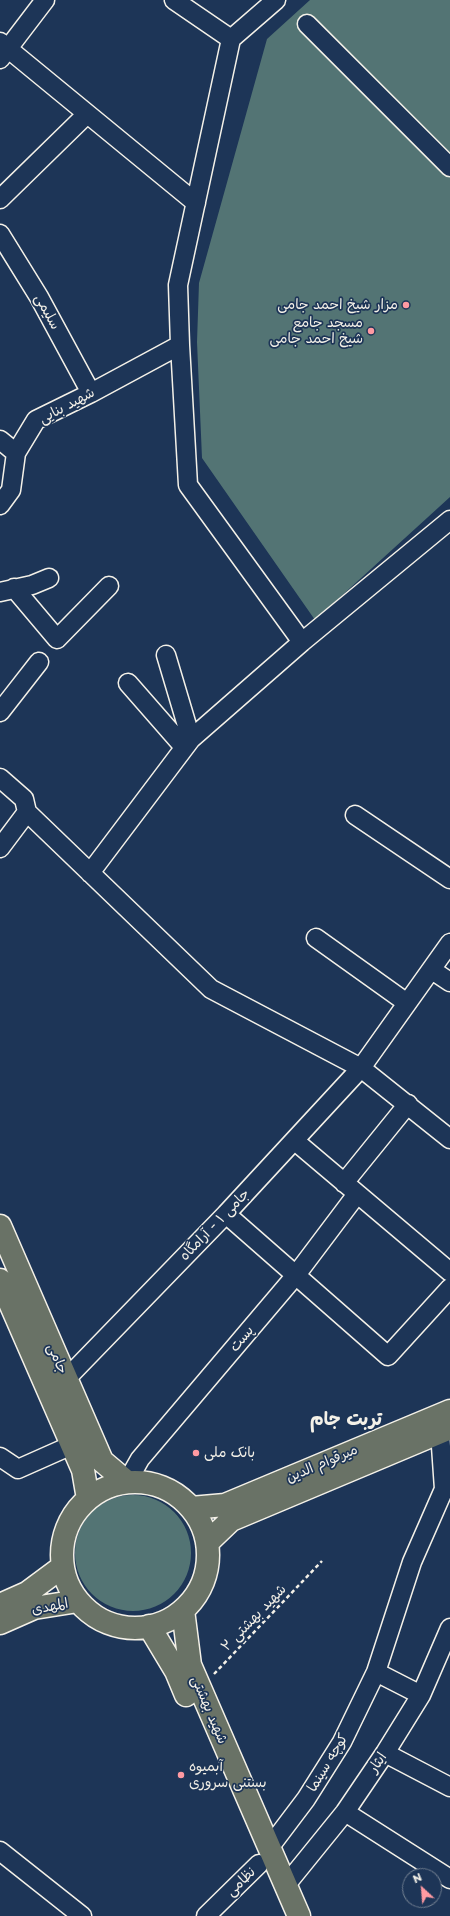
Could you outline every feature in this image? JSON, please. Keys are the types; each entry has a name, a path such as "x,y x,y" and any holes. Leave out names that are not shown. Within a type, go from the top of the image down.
{"main road":[{"name":"جامی","path":"0,1226 102,1461 127,1482"},
{"name":"جامی","path":"0,1280 83,1470 88,1499"},
{"name":"میرقوام الدین","path":"191,1508 225,1505 450,1411"},
{"name":"میرقوام الدین","path":"207,1542 231,1520 445,1430"},
{"path":"127,1482 145,1483 162,1487 178,1496 191,1508 201,1524 207,1542 208,1561 204,1579 195,1596 183,1610 167,1620 149,1626 129,1628 110,1624 92,1615 78,1601 68,1585 62,1567 62,1548 66,1530 75,1513 88,1499 106,1488 127,1482"},
{"name":"المهدی","path":"0,1605 27,1593 62,1567"},
{"name":"المهدی","path":"0,1623 34,1608 78,1601"},
{"name":"شهید بهشتی","path":"183,1610 190,1665 264,1856 282,1916"},
{"name":"شهید بهشتی","path":"149,1626 176,1671 264,1856 285,1886 299,1916"}],"street":[{"path":"45,0 3,50 87,114 196,203"},
{"path":"174,0 231,39"},
{"path":"276,0 231,39 178,285 180,345 188,485 302,642"},
{"path":"307,24 450,167"},
{"path":"0,199 87,114"},
{"name":"سلیمی","path":"0,234 39,297 91,393"},
{"name":"شهید بنایی","path":"0,505 11,490 16,453 36,420 91,393 180,345"},
{"path":"0,440 16,453"},
{"path":"90,873 187,743 302,642 448,526"},
{"path":"7,590 32,585 49,578"},
{"path":"7,590 57,639 109,586"},
{"path":"166,654 187,743"},
{"path":"0,712 39,662"},
{"path":"128,683 187,743"},
{"path":"0,778 24,799 27,812 211,989 361,1068 448,1133"},
{"path":"0,848 27,812"},
{"path":"355,815 450,879"},
{"path":"316,938 407,1003"},
{"name":"جامی ۱ - آرامگاه","path":"66,1379 226,1214 361,1068 450,943"},
{"path":"432,970 450,982"},
{"path":"344,1183 408,1104"},
{"path":"295,1141 450,1272"},
{"name":"پست","path":"127,1482 140,1459 296,1275 357,1194"},
{"path":"226,1214 388,1356 450,1288"},
{"name":"کوچه سینما","path":"264,1856 306,1799 342,1742 376,1672 412,1562 444,1489 445,1430"},
{"path":"0,1457 18,1469 72,1445"},
{"name":"ایثار","path":"285,1886 345,1812 385,1754 420,1695 450,1628"},
{"path":"376,1672 420,1695"},
{"path":"385,1754 450,1787"},
{"path":"345,1812 450,1879"},
{"path":"0,1851 82,1916"},
{"name":"نظامی","path":"206,1916 264,1856"}],"path":[{"name":"شهید بهشتی ۲","path":"200,1689 322,1561"}],"green space":[{"path":"310,0 450,0 450,497 315,620 202,458 197,342 199,283 267,39"},
{"path":"133,1495 155,1499 165,1504 174,1512 182,1521 187,1531 191,1553 187,1575 182,1585 174,1594 165,1602 155,1607 133,1611 111,1607 101,1602 92,1594 84,1585 79,1575 75,1553 79,1531 84,1521 92,1512 101,1504 111,1499"}],"place":[{"name":"مزار شیخ احمد جامی","path":"406,305"},
{"name":"مسجد جامع شیخ احمد جامی","path":"371,331"},
{"name":"بانک ملی","path":"196,1453"},
{"name":"آبمیوه بستنی سروری","path":"181,1775"}],"district":[{"name":"تربت جام","path":"346,1420"}]}
